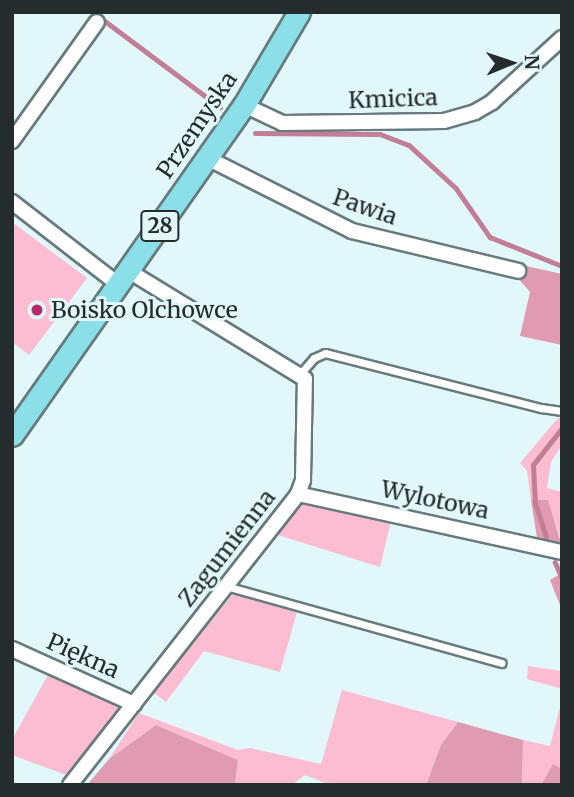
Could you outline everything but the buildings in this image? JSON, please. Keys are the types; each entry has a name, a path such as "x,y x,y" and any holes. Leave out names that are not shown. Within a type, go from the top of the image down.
{"main road":[{"name":"Przemyska","path":"12,435 244,105 299,12"}],"street":[{"path":"12,141 97,22"},
{"name":"Kmicica","path":"244,105 282,123 444,121 475,112 492,102 562,38"},
{"name":"Pawia","path":"207,158 352,231 518,271"},
{"path":"12,202 124,278 300,374"},
{"name":"Zagumienna","path":"70,785 298,494 303,480 307,387 300,374"},
{"name":"Wylotowa","path":"298,494 562,552"},
{"name":"Piękna","path":"12,649 134,704"}],"lane":[{"path":"300,374 314,358 325,353 562,411"},
{"path":"226,586 501,663"}],"shaded area":[{"name":"Boisko Olchowce","path":"12,222 87,278 29,355 12,342"},
{"path":"517,264 562,274 562,345 520,336 530,292 516,276"},
{"path":"558,418 562,418 562,445 551,462 547,488 562,492 562,543 548,501 531,500 527,471 520,463"},
{"path":"531,500 548,500 561,543 537,538"},
{"path":"302,501 391,521 380,567 275,534"},
{"path":"562,573 562,610 550,580"},
{"path":"233,594 297,612 280,672 204,651 166,702 153,692"},
{"path":"528,666 562,671 562,689 527,679"},
{"path":"50,671 125,705 69,776 12,755 12,740"},
{"path":"342,690 458,722 441,745 426,785 330,785 305,775 292,785 235,785 238,760 156,725 109,759 139,713 238,750 250,748 321,764"},
{"path":"562,699 562,769 553,764 541,785 522,785 523,740 550,746"},
{"path":"458,722 523,740 522,785 426,785 441,745"},
{"path":"156,725 238,760 235,785 87,785 109,759"},
{"path":"553,764 562,769 562,785 541,785"}],"waterway":[{"path":"93,12 220,107"},
{"path":"255,133 380,134 409,145 456,188 490,237 562,266"},
{"path":"546,537 535,504 533,465 562,428"},
{"path":"555,562 562,578"}],"place":[{"name":"Boisko Olchowce","path":"37,310"}]}
